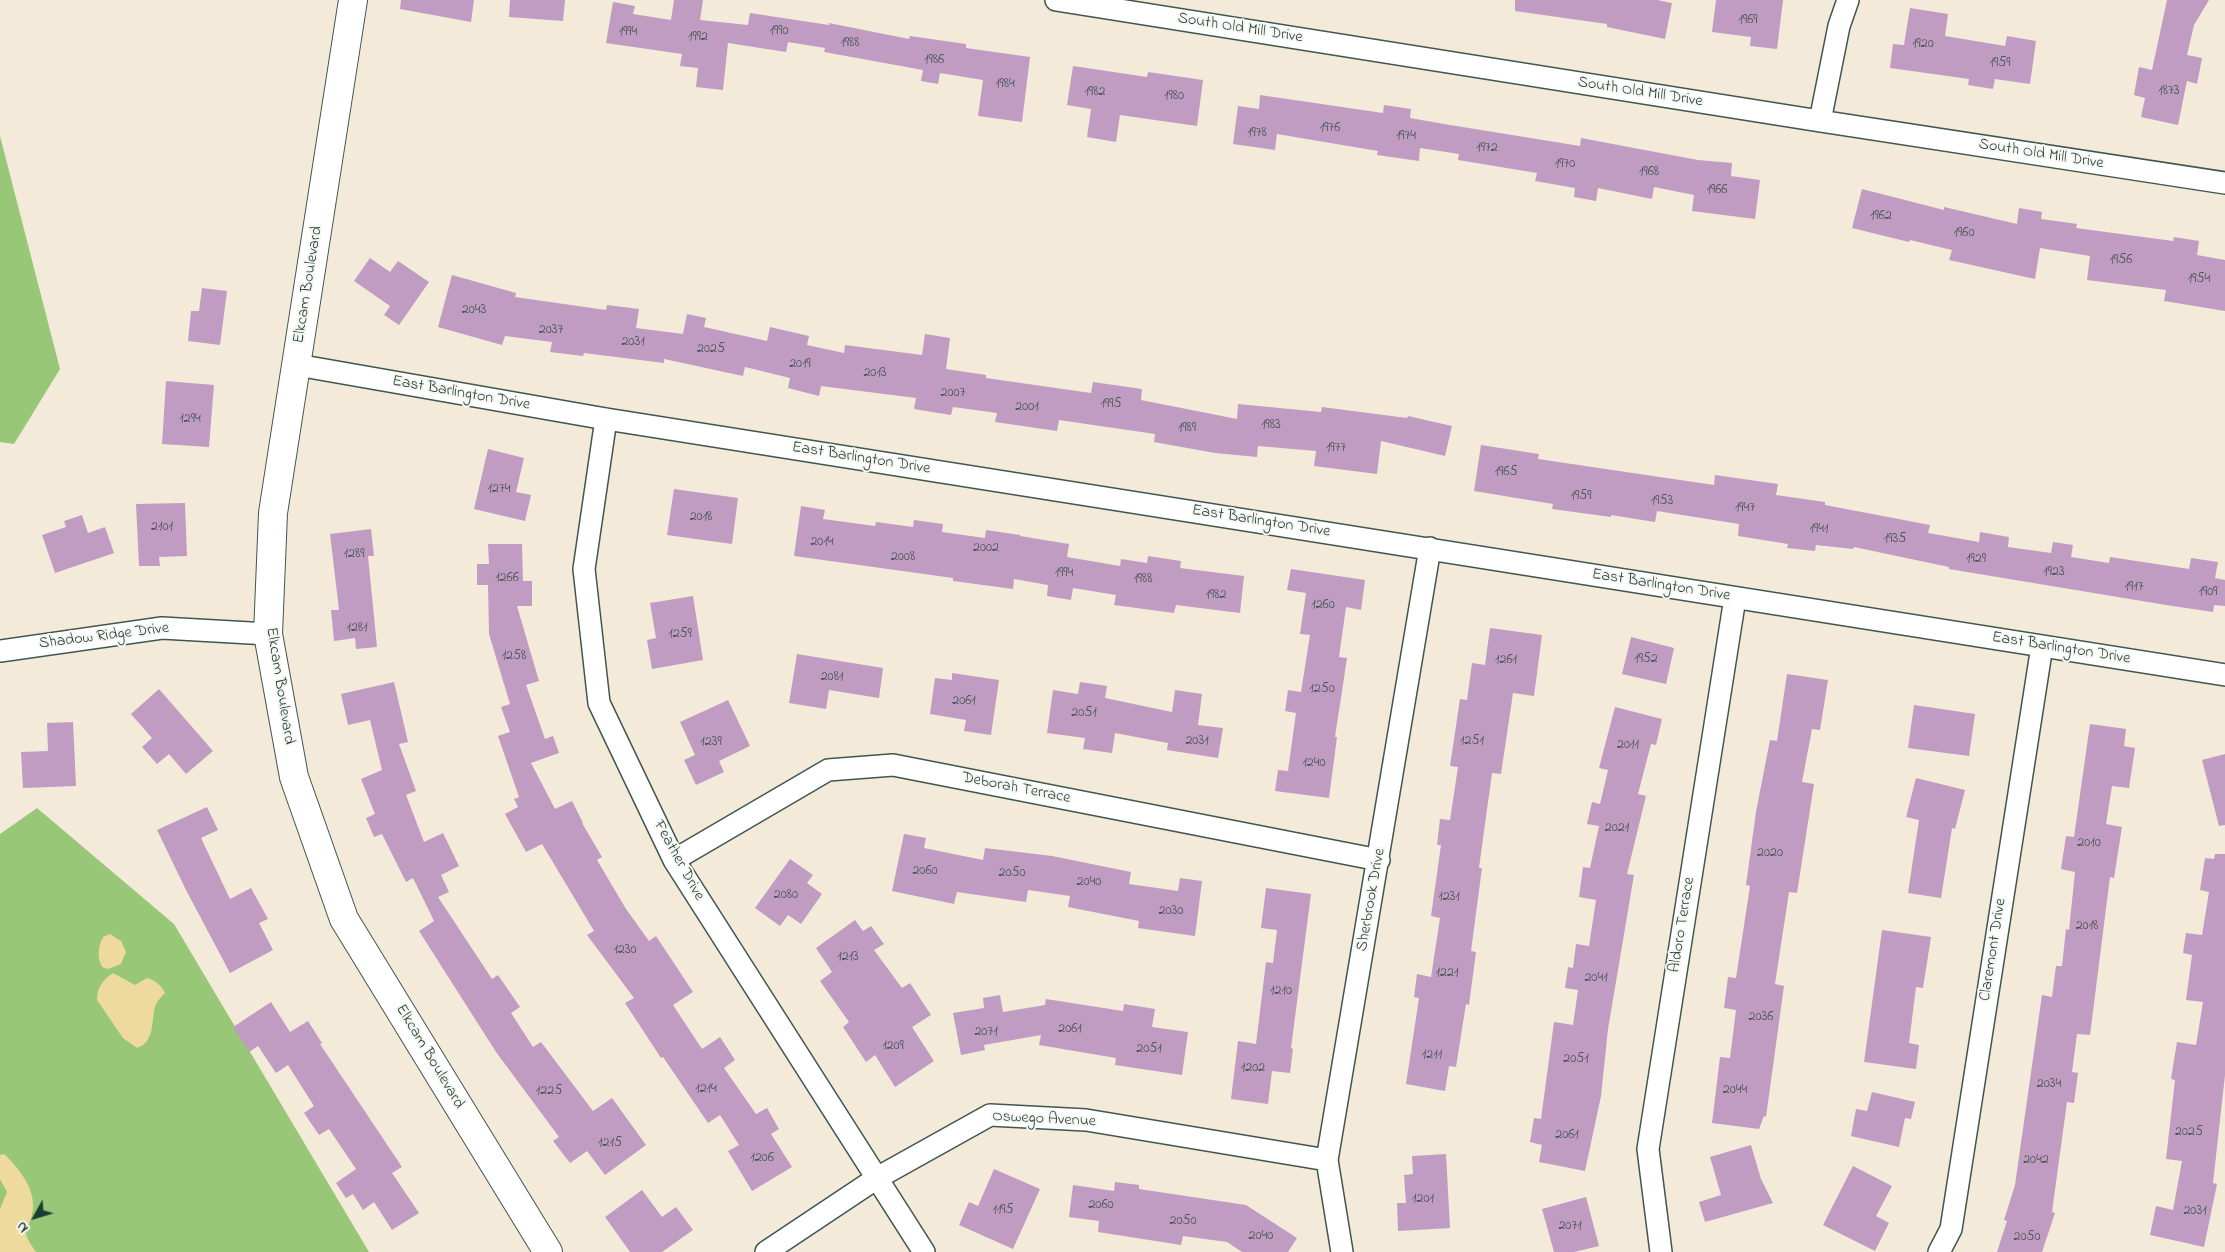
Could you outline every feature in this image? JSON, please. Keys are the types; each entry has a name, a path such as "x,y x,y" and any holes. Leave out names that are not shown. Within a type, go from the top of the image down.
{"street":[{"name":"Elkcam Boulevard","path":"353,0 273,513 268,634 294,777 344,919 548,1252"},
{"name":"South Old Mill Drive","path":"1056,0 1820,121 2225,182"},
{"path":"1820,121 1839,26 1848,0"},
{"name":"East Barlington Drive","path":"297,365 606,419 2225,675"},
{"name":"Feather Drive","path":"606,419 584,569 598,703 674,860 924,1252"},
{"name":"Sherbrook Drive","path":"1342,1252 1327,1160 1430,548"},
{"name":"Aldoro Terrace","path":"1661,1252 1648,1149 1735,598"},
{"name":"Shadow Ridge Drive","path":"0,651 162,628 268,634"},
{"name":"Claremont Drive","path":"1939,1252 1951,1229 2042,646"},
{"name":"Deborah Terrace","path":"674,860 828,770 893,765 1379,860"},
{"name":"Oswego Avenue","path":"766,1252 877,1178 990,1115 1086,1120 1327,1160"}],"green space":[{"path":"0,136 60,369 14,444 0,442"},
{"path":"37,808 174,924 369,1252 0,1252 0,834"}],"sand":[{"path":"110,934 121,941 126,952 121,964 108,969 102,967 99,960 99,952 103,937"},
{"path":"113,973 135,985 147,978 150,979 158,984 165,993 155,1007 150,1036 143,1045 137,1048 123,1038 97,1000 101,984"},
{"path":"4,1154 20,1172 31,1193 33,1209 26,1233 36,1252 0,1252 0,1209 7,1192 0,1179 0,1155"}],"building":[{"path":"401,0 474,0 471,22 400,9"},
{"path":"510,0 565,0 563,21 509,17"},
{"path":"674,0 703,0 700,20 748,25 750,13 829,25 829,23 909,39 910,36 966,44 966,48 1030,57 1022,122 978,116 983,80 940,73 938,84 921,81 923,70 824,52 825,48 788,42 786,52 728,43 723,90 696,87 698,68 680,66 682,54 606,43 613,2 635,6 633,14 671,20"},
{"path":"1515,0 1657,0 1672,3 1665,39 1607,27 1607,24 1515,11"},
{"path":"1716,0 1783,0 1777,49 1750,46 1751,37 1712,32"},
{"path":"2167,0 2209,0 2194,25 2187,55 2202,58 2197,84 2187,81 2178,125 2141,117 2145,98 2134,95 2139,67 2152,70"},
{"path":"1910,8 1948,14 1945,36 2005,46 2007,36 2036,41 2030,84 1995,79 1993,89 1968,85 1969,79 1890,68 1893,44 1904,45"},
{"path":"1073,66 1147,77 1148,72 1203,80 1197,126 1120,115 1116,142 1087,137 1091,109 1067,105"},
{"path":"1260,95 1383,113 1384,105 1411,109 1410,118 1444,124 1580,146 1581,138 1698,160 1732,163 1731,176 1760,180 1755,219 1692,211 1694,195 1654,187 1652,199 1598,188 1596,201 1574,197 1575,188 1535,181 1537,173 1458,160 1459,154 1420,148 1419,161 1377,155 1378,151 1277,134 1275,150 1233,144 1238,106 1259,109"},
{"path":"1862,189 1944,210 1944,207 2017,224 2019,208 2042,212 2041,219 2077,224 2076,228 2173,241 2174,237 2199,241 2197,255 2225,260 2225,311 2164,301 2166,290 2087,280 2090,256 2040,248 2035,279 1949,260 1952,250 1852,228"},
{"path":"370,258 390,272 398,261 429,282 399,325 384,315 390,306 354,281"},
{"path":"452,275 516,293 515,297 606,310 607,305 639,309 636,328 683,334 687,314 706,318 704,327 767,341 770,327 809,336 807,345 844,353 845,345 922,355 925,334 950,338 946,369 986,375 986,378 1091,393 1093,382 1142,389 1141,400 1237,419 1238,404 1321,412 1322,407 1407,418 1408,416 1452,426 1445,456 1381,441 1377,474 1314,466 1316,451 1258,446 1257,457 1215,453 1154,442 1155,434 1059,420 1057,431 995,422 997,413 953,407 951,415 914,409 916,398 821,386 819,396 788,388 790,378 745,367 743,376 664,359 664,363 584,353 583,356 550,352 552,342 505,336 502,345 438,327"},
{"path":"202,288 227,291 220,345 188,341 191,311 199,311"},
{"path":"166,381 214,385 209,447 162,444"},
{"path":"1481,445 1539,454 1538,459 1714,485 1715,475 1778,484 1776,495 1825,502 1825,505 1930,525 1928,533 1979,542 1980,532 2009,537 2008,547 2051,553 2053,542 2073,545 2071,557 2109,563 2110,557 2189,569 2191,558 2218,562 2215,578 2225,580 2225,606 2214,605 2213,612 2166,605 1949,569 1949,567 1854,547 1853,549 1816,545 1815,551 1787,548 1788,544 1738,536 1739,524 1657,511 1655,522 1552,509 1553,504 1474,491"},
{"path":"488,449 524,458 516,492 531,495 525,521 474,509"},
{"path":"674,489 738,498 732,544 667,535"},
{"path":"185,503 187,556 159,557 160,566 139,566 136,504"},
{"path":"801,506 825,510 823,519 875,526 876,522 913,527 914,520 943,524 942,532 985,538 986,530 1069,544 1067,557 1120,566 1121,559 1147,563 1148,556 1181,561 1180,568 1244,576 1240,613 1176,605 1174,613 1114,605 1116,595 1073,588 1071,600 1047,596 1048,585 1014,579 1013,589 953,581 953,578 794,556"},
{"path":"82,515 88,533 105,527 114,553 55,573 42,535 66,527 64,521"},
{"path":"371,529 374,556 368,556 377,647 356,649 355,638 334,641 331,610 339,610 330,534"},
{"path":"488,544 522,544 523,581 532,581 532,606 517,606 539,681 526,685 545,739 553,736 559,753 531,763 555,809 572,801 582,823 602,857 597,860 626,909 649,941 656,936 693,992 673,1005 702,1049 720,1037 735,1060 724,1068 756,1114 767,1108 779,1129 771,1134 792,1167 752,1191 728,1151 739,1145 720,1115 708,1123 663,1057 661,1058 625,1003 634,998 587,935 594,931 542,844 526,852 505,814 518,807 514,799 519,797 498,736 510,732 501,707 510,704 489,634 488,585 477,585 477,564 489,564"},
{"path":"1291,569 1365,580 1361,610 1346,607 1339,657 1347,658 1335,737 1337,737 1329,798 1275,791 1278,770 1288,771 1296,713 1285,711 1288,690 1301,692 1310,635 1300,634 1306,593 1287,590"},
{"path":"693,596 703,660 652,669 647,640 656,638 650,603"},
{"path":"1490,628 1542,635 1534,696 1513,693 1501,774 1492,773 1479,868 1482,868 1471,951 1476,952 1469,1005 1466,1004 1456,1067 1449,1066 1445,1091 1406,1084 1419,998 1414,997 1417,974 1431,977 1440,918 1431,916 1441,845 1437,845 1440,819 1450,820 1458,767 1450,766 1460,699 1467,700 1472,663 1485,665"},
{"path":"1631,637 1674,648 1666,684 1622,674"},
{"path":"797,654 883,668 879,698 829,690 826,709 789,703"},
{"path":"952,673 999,680 991,735 964,731 966,720 930,714 935,678 952,680"},
{"path":"1787,674 1828,680 1820,730 1812,729 1802,782 1814,784 1797,893 1789,892 1775,984 1784,986 1766,1117 1764,1116 1759,1129 1712,1123 1720,1057 1730,1058 1736,1010 1724,1008 1728,977 1736,978 1750,886 1746,885 1756,812 1770,740 1777,741"},
{"path":"394,682 408,742 399,744 416,791 406,795 424,842 443,833 459,866 441,875 449,892 438,897 492,979 498,975 520,1007 511,1013 533,1047 541,1042 593,1111 612,1098 646,1145 605,1175 587,1151 570,1163 553,1141 559,1137 496,1052 419,931 434,921 413,878 406,882 382,834 374,837 366,818 375,814 361,779 382,770 370,720 348,725 341,694"},
{"path":"1080,682 1107,686 1105,698 1172,712 1175,690 1202,694 1198,725 1223,728 1218,758 1167,750 1168,743 1115,733 1112,753 1083,749 1085,738 1047,733 1053,690 1078,694"},
{"path":"159,689 213,751 186,774 169,754 157,764 142,747 152,738 131,714"},
{"path":"728,700 750,746 719,761 724,772 696,785 684,760 695,755 680,722"},
{"path":"1914,705 1975,714 1969,756 1908,748"},
{"path":"1615,707 1662,719 1656,745 1651,744 1638,794 1646,796 1627,874 1634,875 1608,1029 1601,1096 1585,1171 1539,1162 1542,1145 1530,1142 1534,1118 1541,1119 1554,1022 1573,1025 1578,990 1565,988 1568,967 1573,968 1576,944 1589,946 1596,900 1579,897 1583,867 1590,868 1599,826 1587,824 1592,802 1600,804 1608,770 1599,768"},
{"path":"73,722 76,786 23,788 21,752 48,751 47,723"},
{"path":"2090,724 2126,729 2124,746 2135,748 2129,788 2112,786 2106,824 2122,827 2114,878 2110,877 2090,1035 2077,1034 2072,1072 2078,1073 2074,1103 2067,1102 2052,1212 2055,1213 2042,1252 1997,1252 2007,1221 2004,1220 2015,1185 2042,995 2052,997 2056,966 2062,966 2066,929 2069,930 2075,872 2061,869 2066,836 2074,837"},
{"path":"2225,754 2225,825 2219,826 2202,760"},
{"path":"1916,778 1965,790 1955,829 1952,828 1941,898 1908,893 1919,820 1906,817"},
{"path":"207,807 218,830 201,838 230,899 251,888 268,919 259,923 273,950 230,973 157,830"},
{"path":"904,834 926,838 924,848 983,860 985,848 1052,856 1131,872 1129,884 1178,891 1180,878 1202,881 1195,936 1138,928 1139,921 1068,907 1070,896 1028,890 1026,902 957,892 954,904 892,891"},
{"path":"2215,854 2225,854 2225,1075 2213,1183 2217,1184 2204,1247 2150,1235 2156,1206 2173,1210 2182,1161 2166,1159 2175,1080 2171,1079 2177,1042 2196,1045 2203,1002 2186,1000 2192,955 2183,953 2186,933 2202,935 2209,892 2200,890 2205,858 2214,859"},
{"path":"790,859 813,875 807,883 822,894 801,924 788,915 780,926 755,908"},
{"path":"1266,888 1311,894 1291,1048 1293,1049 1290,1073 1272,1071 1268,1104 1231,1099 1238,1041 1256,1044 1266,962 1273,963 1277,930 1261,928"},
{"path":"855,920 863,931 871,926 884,944 874,950 902,988 910,983 931,1015 912,1027 934,1061 895,1087 875,1055 866,1062 843,1027 849,1022 820,981 832,972 816,948"},
{"path":"1882,930 1931,937 1923,988 1916,987 1909,1043 1919,1045 1916,1069 1864,1062"},
{"path":"1000,995 1003,1012 1045,1005 1046,999 1123,1011 1124,1004 1155,1009 1152,1027 1188,1032 1182,1075 1115,1065 1116,1058 1039,1045 1041,1035 984,1045 985,1050 961,1055 953,1013 984,1008 983,998"},
{"path":"271,1002 290,1032 308,1021 322,1043 320,1044 402,1167 392,1173 419,1213 392,1230 374,1202 363,1210 353,1194 346,1198 336,1183 356,1169 329,1129 319,1135 304,1113 314,1106 288,1065 276,1073 258,1046 249,1052 233,1027"},
{"path":"1872,1092 1915,1102 1911,1119 1905,1118 1899,1147 1851,1136 1856,1109 1867,1111"},
{"path":"1751,1145 1761,1179 1773,1203 1705,1222 1699,1202 1721,1195 1710,1157"},
{"path":"1446,1154 1450,1228 1398,1231 1397,1203 1406,1203 1404,1175 1413,1174 1412,1156"},
{"path":"1853,1166 1892,1186 1876,1216 1889,1223 1875,1251 1823,1225"},
{"path":"994,1169 1040,1189 1013,1249 959,1225 969,1202 978,1206"},
{"path":"1115,1182 1139,1185 1139,1189 1246,1205 1297,1238 1288,1252 1242,1252 1227,1242 1183,1236 1181,1245 1098,1232 1099,1221 1069,1217 1073,1185 1114,1191"},
{"path":"642,1190 662,1217 676,1207 693,1230 662,1252 630,1252 605,1217"},
{"path":"1586,1197 1599,1246 1574,1252 1554,1252 1542,1209"}]}
